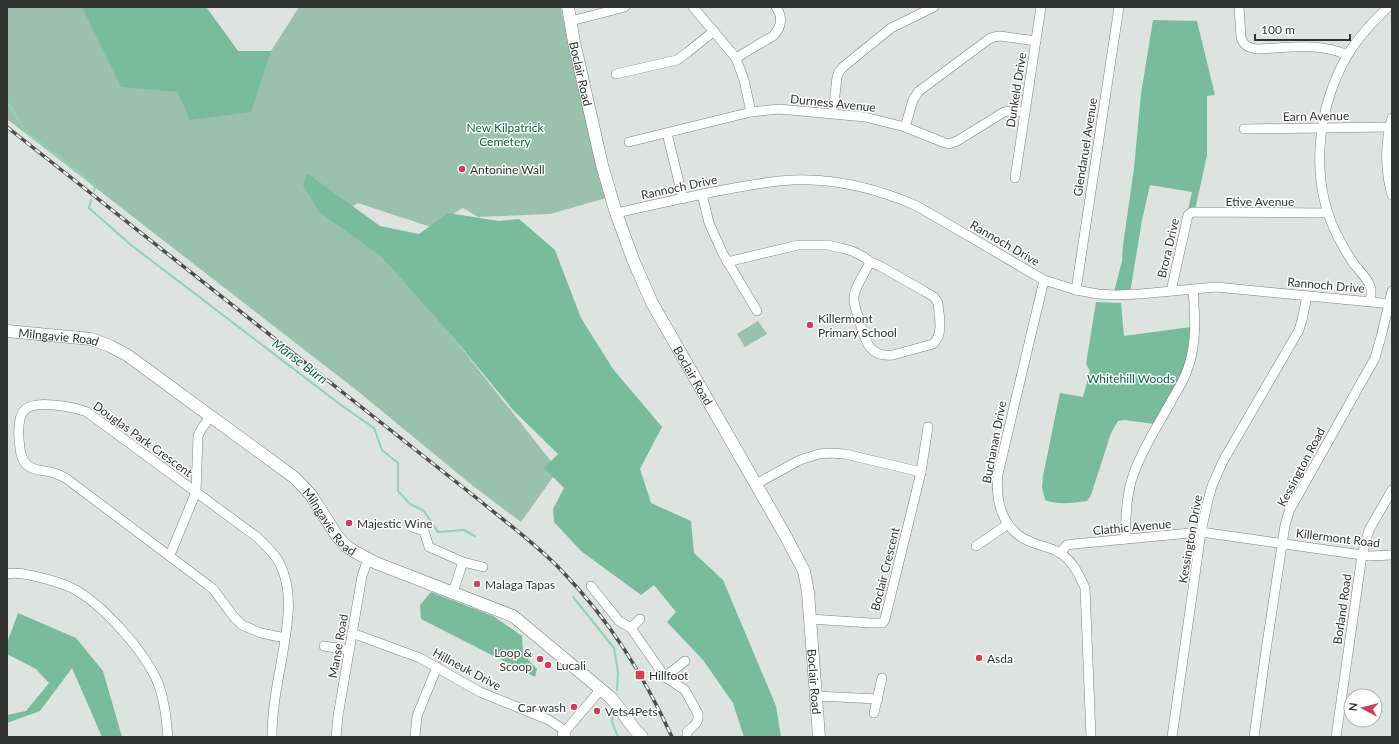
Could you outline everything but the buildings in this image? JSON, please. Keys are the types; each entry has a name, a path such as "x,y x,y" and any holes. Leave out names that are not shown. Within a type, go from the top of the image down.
{"main road":[{"name":"Boclair Road","path":"568,7 574,42 602,165 616,213 634,262 652,302 804,571 808,592 819,737"},
{"name":"Milngavie Road","path":"7,331 91,339 110,346 127,355 295,478 311,495 337,536 346,546 368,560 513,616 616,702 635,731 642,737"}],"street":[{"path":"571,21 625,7"},
{"path":"693,7 736,58 744,80 751,112"},
{"path":"736,58 774,36 778,32 781,20 780,14 776,7"},
{"path":"833,113 837,77 843,67 891,28 934,7"},
{"name":"Dunkeld Drive","path":"1015,178 1041,7"},
{"name":"Glendaruel Avenue","path":"1076,290 1119,7"},
{"path":"1240,7 1242,42 1248,47 1257,49 1321,47 1334,49 1347,55"},
{"path":"1370,301 1370,287 1344,248 1328,213 1321,178 1320,145 1322,128 1331,90 1347,55 1361,35 1388,7"},
{"path":"616,74 676,60 714,31"},
{"path":"905,127 913,100 919,91 989,39 1000,36 1036,41"},
{"name":"Durness Avenue","path":"628,142 751,112 779,109 865,117 905,127 949,144 957,141 1004,112 1025,112"},
{"path":"1391,122 1386,150 1386,165 1392,195"},
{"name":"Earn Avenue","path":"1244,129 1322,128 1391,122"},
{"path":"667,133 683,199"},
{"name":"Rannoch Drive","path":"616,213 758,183 793,180 824,181 863,187 896,197 917,206 1044,280 1076,290 1115,295 1216,287 1391,304"},
{"path":"702,194 709,224 727,262 757,311"},
{"name":"Etive Avenue","path":"1192,212 1328,213"},
{"name":"Brora Drive","path":"1171,291 1188,215 1192,212"},
{"path":"727,262 788,246 808,244 828,245 852,251 924,291 936,300 938,303 940,333 933,344 900,354 886,356 879,354 868,346 854,301 854,294 870,262"},
{"name":"Buchanan Drive","path":"1044,280 998,474 996,486 997,498 1000,509 1014,532 1027,541 1060,553 1068,559 1077,571 1085,588 1091,737"},
{"path":"1125,539 1128,502 1133,474 1146,445 1183,380 1192,354 1195,325 1193,289"},
{"name":"Kessington Road","path":"1254,737 1285,525 1294,503 1375,358 1391,304 1392,291"},
{"name":"Kessington Drive","path":"1172,737 1201,532 1208,500 1218,472 1229,449 1299,330 1307,296"},
{"name":"Douglas Park Crescent","path":"272,737 273,712 285,638 289,600 286,579 279,562 267,546 94,416 71,407 35,404 26,409 19,420 18,426 20,451 22,459 27,465 34,469 49,472 68,479 170,555 214,590 234,617 242,625 261,634 285,638"},
{"path":"170,555 196,492 198,436 210,417"},
{"name":"Boclair Crescent","path":"810,619 883,623 921,472 928,427"},
{"path":"756,484 800,460 829,453 845,454 921,472"},
{"name":"Borland Road","path":"1336,737 1362,555 1369,530 1392,490"},
{"path":"976,546 1008,524"},
{"path":"412,527 424,531 429,547 463,562 483,567"},
{"name":"Clathic Avenue","path":"1060,553 1067,545 1201,532 1282,544"},
{"name":"Killermont Road","path":"1282,544 1362,555 1392,555"},
{"name":"Manse Road","path":"336,737 338,716 362,576 368,560"},
{"path":"453,592 463,562"},
{"path":"7,574 22,574 45,578 73,588 91,600 120,628 142,655 158,683 164,704 168,737"},
{"path":"591,586 619,621 631,628 665,677 685,690 698,714 698,722 687,732 687,737"},
{"path":"631,628 640,620"},
{"name":"Hillneuk Drive","path":"352,633 420,658 480,692 549,720 564,730 563,736"},
{"path":"324,646 349,650"},
{"path":"665,677 686,661"},
{"path":"414,737 417,716 437,667"},
{"path":"874,713 882,678"},
{"path":"563,736 601,689"},
{"path":"816,696 878,699"}],"green space":[{"name":"New Kilpatrick Cemetery","path":"7,7 206,7 238,51 271,51 299,7 561,7 567,39 606,198 550,214 478,217 463,208 431,227 358,203 351,207 558,470 521,522 473,486 360,393 7,119"},
{"path":"82,7 206,7 238,51 271,51 251,112 190,120 178,92 121,87"},
{"path":"1153,20 1197,21 1215,95 1207,96 1207,155 1195,210 1188,210 1192,192 1150,185 1142,220 1130,293 1114,292 1122,261 1134,168 1141,94"},
{"path":"307,173 380,226 419,234 448,213 499,221 519,219 555,250 581,318 613,369 662,427 640,469 651,503 691,521 694,553 723,580 776,706 781,737 744,737 733,703 703,660 667,622 676,612 654,585 641,595 581,551 554,522 553,509 564,488 544,468 558,454 513,410 447,330 381,256 319,212 303,185"},
{"name":"Whitehill Woods","path":"1096,302 1121,303 1124,336 1191,327 1188,358 1185,368 1154,424 1125,420 1118,421 1111,433 1091,495 1087,501 1066,503 1050,502 1045,500 1042,487 1043,476 1060,393 1083,397 1090,371 1086,364"},
{"path":"758,321 767,334 745,347 737,334"},
{"path":"431,592 493,616 522,636 523,654 537,669 535,677 421,619 420,605"},
{"path":"18,613 76,638 103,671 122,737 102,737 72,668 40,711 7,723 7,715 26,711 49,683 36,669 7,654 7,643"}],"waterway":[{"name":"Manse Burn","path":"7,101 26,132 95,185 94,191"},
{"name":"Manse Burn","path":"91,200 89,208 131,245 341,405 374,428 382,450 398,463 398,491 410,504 424,511 438,532 464,530 475,536"},
{"name":"Manse Burn","path":"573,597 614,648 618,672 617,690"},
{"name":"Manse Burn","path":"613,715 612,722 618,737"}],"railway":[{"path":"7,127 522,534 542,552 579,590 610,629 637,670 672,737"}],"place":[{"name":"Antonine Wall","path":"462,169"},
{"name":"Killermont Primary School","path":"810,325"},
{"name":"Majestic Wine","path":"349,523"},
{"name":"Malaga Tapas","path":"477,584"},
{"name":"Asda","path":"979,658"},
{"name":"Loop & Scoop","path":"540,659"},
{"name":"Lucali","path":"548,665"},
{"name":"Hillfoot","path":"640,675"},
{"name":"Car wash","path":"574,707"},
{"name":"Vets4Pets","path":"597,711"}]}
